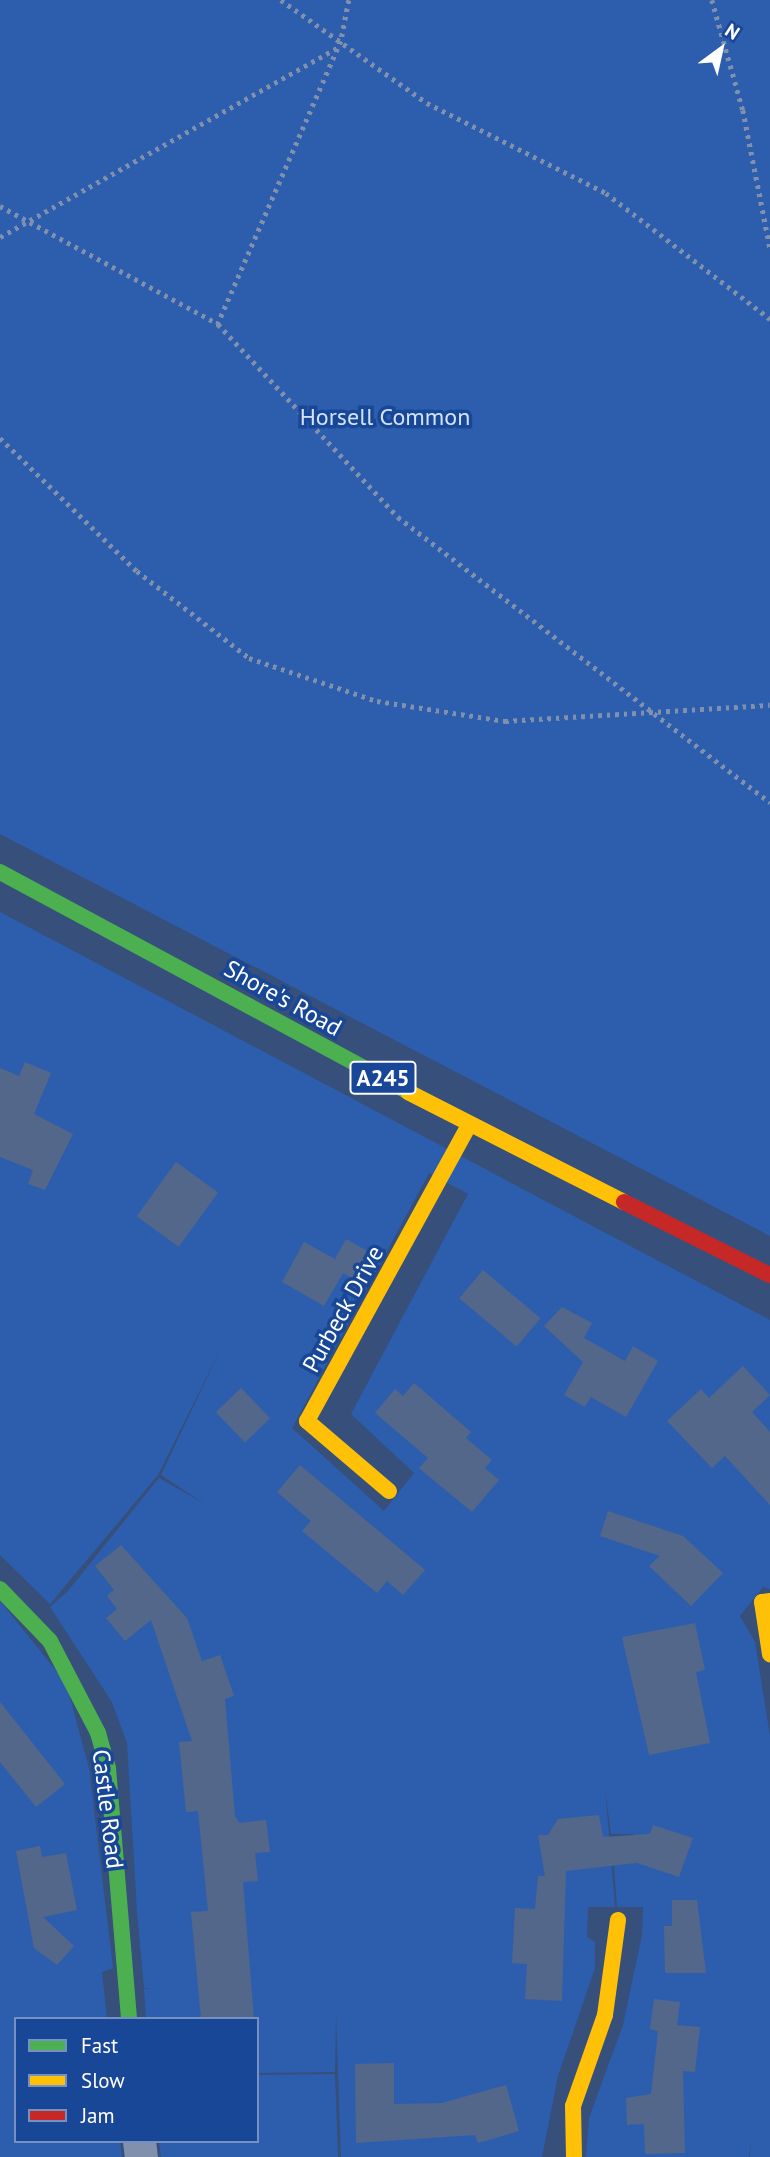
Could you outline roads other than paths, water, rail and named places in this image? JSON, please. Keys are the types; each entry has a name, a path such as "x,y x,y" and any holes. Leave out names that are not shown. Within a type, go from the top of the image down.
{"street":[{"name":"Shore's Road","path":"0,872 469,1125 770,1275"},
{"name":"Purbeck Drive","path":"389,1490 307,1421 469,1125"},
{"name":"Castle Road","path":"0,1589 50,1641 98,1733 108,1768 129,2017"},
{"path":"770,1601 762,1602 770,1654"},
{"path":"573,2157 573,2106 605,2015 618,1920"}],"park label":[{"name":"Horsell Common","path":"385,417"}]}
